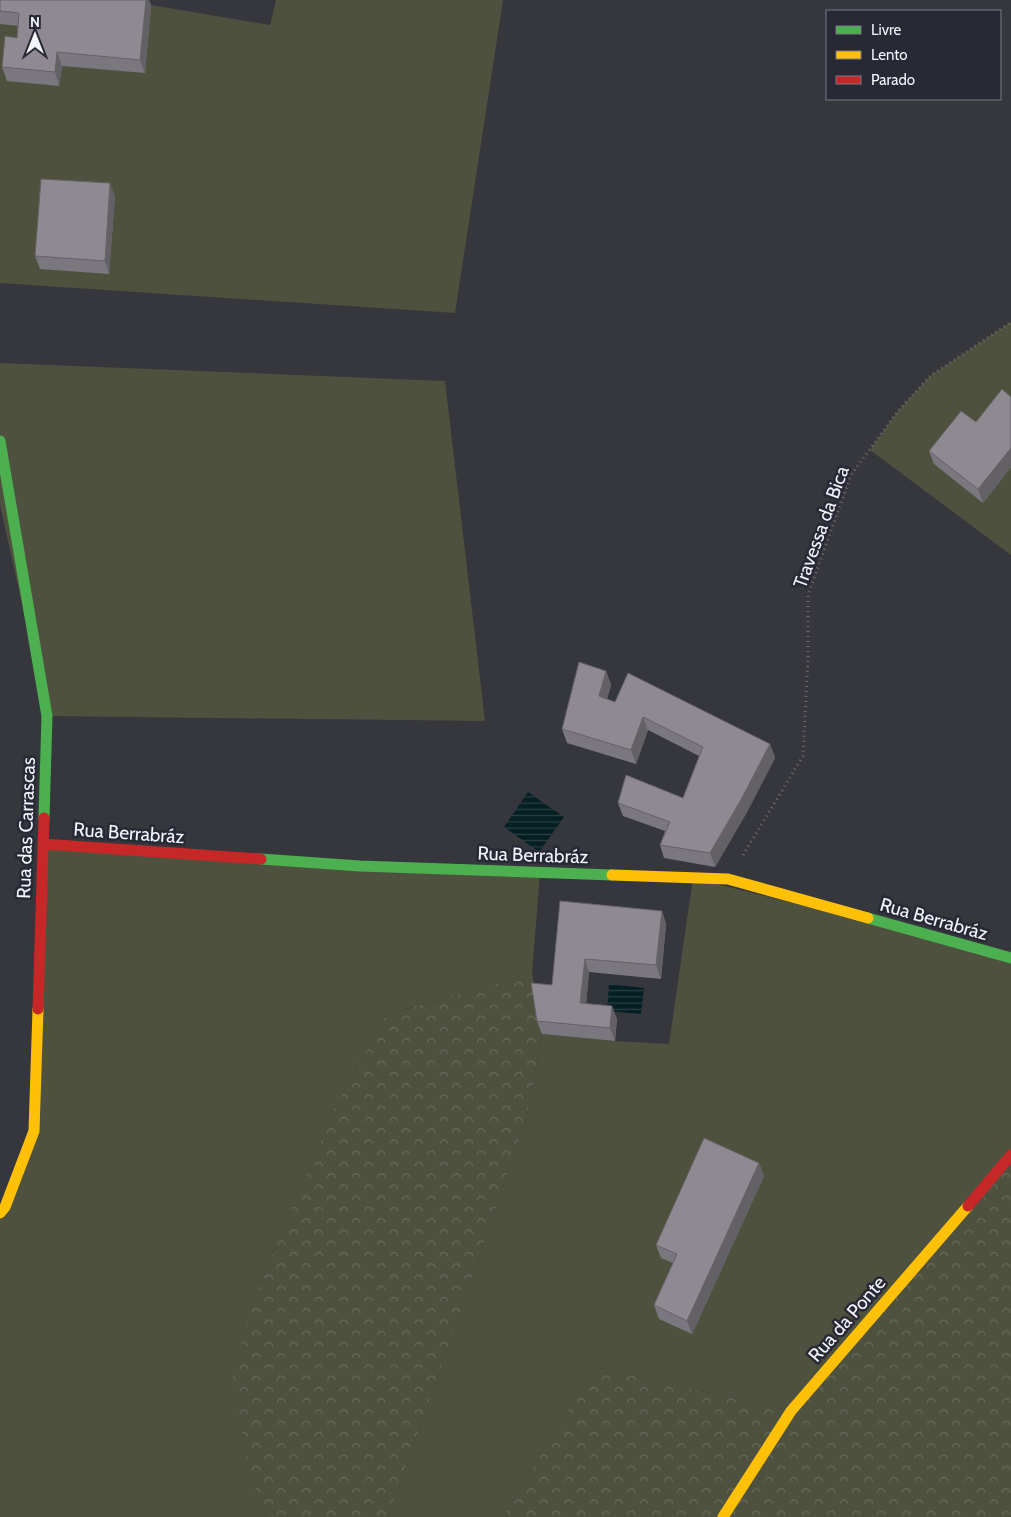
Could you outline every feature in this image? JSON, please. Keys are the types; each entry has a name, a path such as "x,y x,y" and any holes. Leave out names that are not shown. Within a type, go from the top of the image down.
{"street":[{"name":"Rua das Carrascas","path":"0,440 47,716 34,1131 5,1208 0,1213"},
{"name":"Rua Berrabráz","path":"43,844 360,866 728,879 1011,958"},
{"name":"Rua da Ponte","path":"723,1517 791,1411 1011,1155"}],"path":[{"name":"Travessa da Bica","path":"728,879 803,756 808,658 808,595 850,475 898,412 930,376 1011,322"}],"green space":[{"path":"0,0 108,0 151,5 270,25 276,0 503,0 455,313 0,283"},
{"path":"1011,322 1011,555 870,450 898,411 930,376"},
{"path":"0,363 445,381 485,721 47,716 0,505"},
{"path":"43,844 540,873 532,973 386,1015 333,1111 254,1298 251,1478 266,1517 0,1517 0,1213 34,1131"},
{"path":"693,878 1011,958 1011,1154 791,1411 595,1367 502,1517 388,1517 527,1116 542,1034 669,1044"},
{"path":"532,973 542,1034 527,1116 388,1517 266,1517 251,1478 232,1379 254,1298 333,1111 386,1015"},
{"path":"1011,1155 1011,1517 502,1517 595,1367 791,1411"}],"shaded area":[{"path":"528,792 564,817 539,852 504,827"},
{"path":"609,984 644,988 641,1014 607,1011"}],"building":[{"path":"0,0 146,0 140,60 57,52 55,72 2,67 5,36 17,38 19,13 0,11"},
{"path":"41,179 110,183 105,261 35,256"},
{"path":"1002,389 1011,397 1011,448 978,489 929,451 961,411 976,422"},
{"path":"579,662 606,671 599,696 615,702 628,673 770,744 742,798 710,853 660,845 670,822 618,803 626,775 683,798 703,747 643,717 631,750 562,729"},
{"path":"560,901 662,911 656,965 585,959 580,1003 612,1006 610,1028 537,1021 531,983 552,985"},
{"path":"704,1138 759,1163 687,1321 654,1305 677,1254 656,1245"}],"traffic: fast":[{"path":"0,441 47,716 44,818"},
{"path":"261,859 360,866 612,875"},
{"path":"868,918 1011,958"}],"traffic: slow":[{"path":"612,875 728,879 868,918"},
{"path":"0,1213 5,1207 34,1131 38,1009"},
{"path":"723,1517 791,1411 968,1206"}],"traffic: jam":[{"path":"38,1009 44,818"},
{"path":"43,844 261,859"},
{"path":"968,1206 1011,1155"}]}
